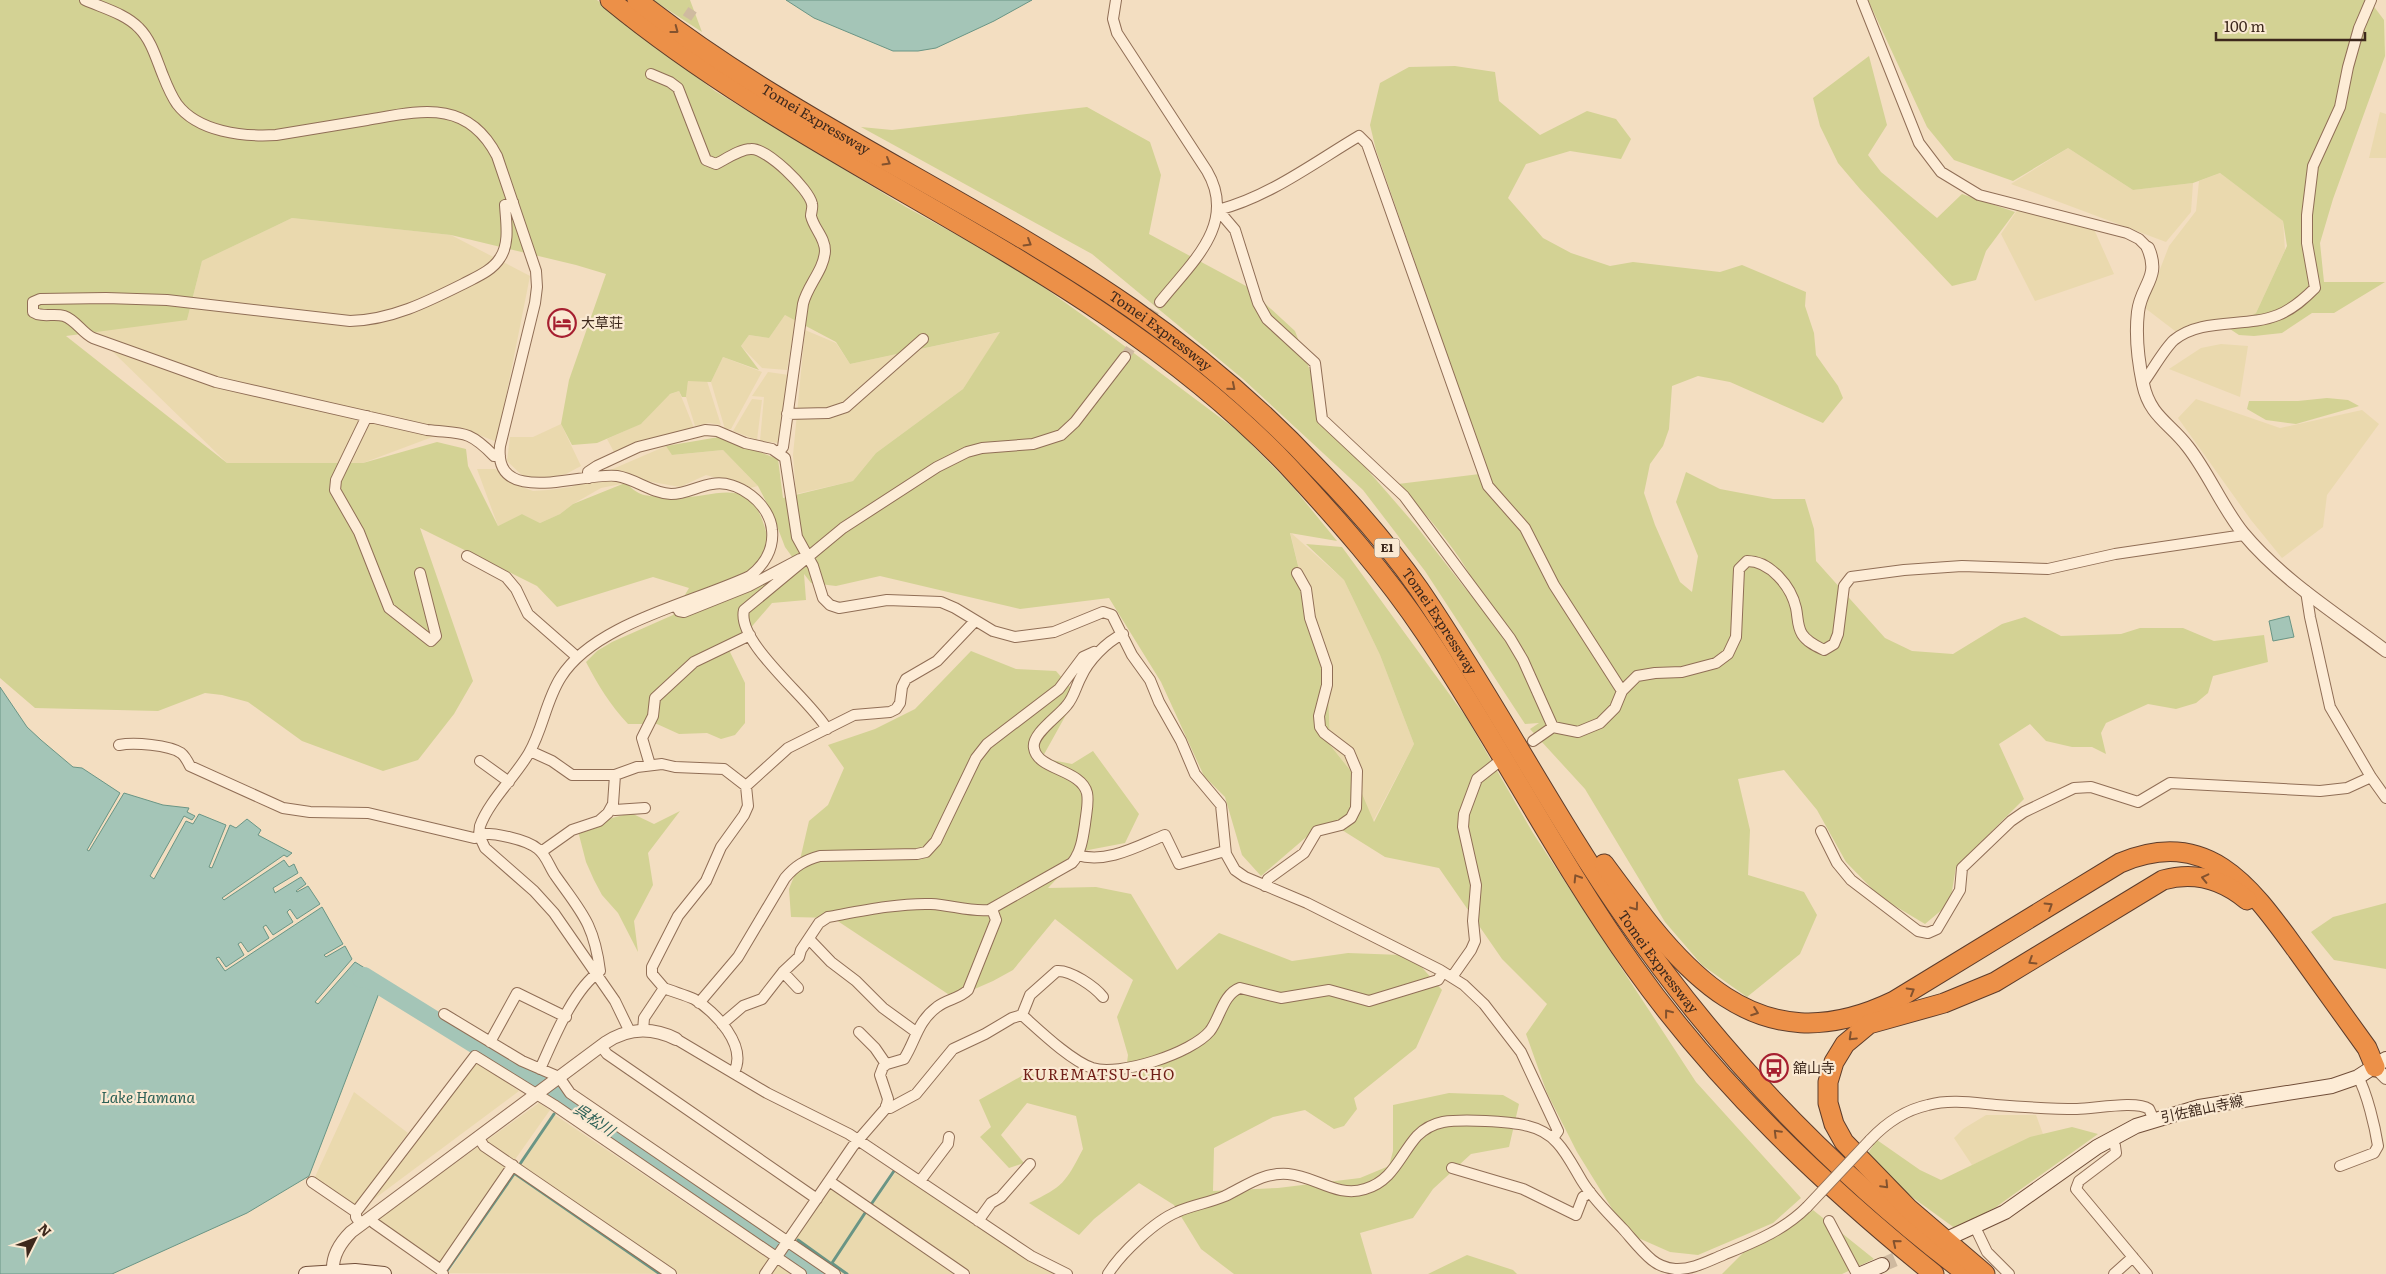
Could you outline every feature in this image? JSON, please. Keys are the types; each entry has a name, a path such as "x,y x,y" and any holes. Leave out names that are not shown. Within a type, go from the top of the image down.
{"highway":[{"name":"Tomei Expressway","path":"610,0 674,50 720,82 797,130 1027,264 1092,306 1186,374 1233,414 1284,462 1333,515 1385,577 1422,629 1596,909 1668,1013 1739,1095 1792,1148 1871,1223 1934,1274"},
{"name":"Tomei Expressway","path":"636,0 687,38 762,88 1065,266 1128,306 1191,352 1254,405 1316,466 1369,524 1416,586 1466,661 1513,740 1627,920 1666,974 1719,1040 1828,1155 1902,1221 1967,1274"},
{"path":"1513,740 1642,916 1670,949 1704,983 1729,1000 1756,1013 1784,1020 1814,1022 1843,1019 1871,1011 1912,991 2120,863 2154,853 2178,852 2202,858 2218,865 2233,874 2250,890 2382,1068"},
{"path":"1985,1274 1935,1233 1890,1191 1844,1142 1834,1124 1828,1098 1830,1072 1845,1044 1869,1024 1944,1003 1978,990 2011,974 2155,884 2172,877 2201,876 2228,886 2253,907 2360,1053 2382,1068"}],"main road":[{"name":"引佐舘山寺線","path":"1953,1236 1975,1227 2017,1204 2079,1159 2111,1139 2154,1120 2199,1107 2332,1086 2382,1068"},
{"path":"1861,1274 1882,1265"},
{"path":"306,1274 333,1271 384,1274"}],"street":[{"path":"85,0 124,17 140,29 147,39 177,103 187,114 200,122 230,132 264,136 415,112 442,112 467,122 488,140 497,156 533,263 537,287 536,303 500,446 500,456 507,472 516,478 530,483 545,484 618,476 652,490 668,494 685,492 711,484 721,484 748,493 764,509 771,522 772,537 770,551 762,565 742,580 613,632 590,646 577,657 555,687 539,734 530,751 484,817 479,835 485,848 545,901 637,1031"},
{"path":"1116,0 1113,19 1116,33 1212,178 1217,194 1218,210 1215,228 1207,242 1160,302"},
{"path":"1862,0 1919,143 1941,172 1979,195 2127,233 2139,239 2148,248 2154,267 2138,310 2136,338 2143,383 2152,410 2187,445 2244,535 2306,591 2386,651"},
{"path":"2143,383 2174,340 2192,331 2217,325 2277,316 2300,303 2315,288 2307,243 2313,166 2340,106 2348,67 2371,0"},
{"path":"651,74 670,82 678,88 706,160 716,164 745,150 757,150 792,176 812,203 811,216 821,234 825,251 823,260 808,288 803,304 782,447 779,452"},
{"path":"1218,210 1234,206 1266,190 1359,136 1367,144 1488,486 1525,528 1554,585 1622,691"},
{"path":"500,456 494,456 476,438 465,433 427,430 207,379 93,338 82,332 64,316 35,314 31,310 31,304 37,299 136,298 227,306 350,321 368,320 416,307 490,269 504,251 506,236 505,205 513,202"},
{"path":"1218,210 1235,230 1258,303 1267,319 1314,362 1322,419 1404,496 1510,638 1523,660 1553,727"},
{"path":"787,414 828,413 846,407 923,339"},
{"path":"827,729 759,650 750,635 743,616 744,610 808,556 861,515 951,459 982,448 1043,443 1061,435 1075,422 1125,357"},
{"path":"367,416 336,480 335,490 356,524 389,608 431,641 436,636 420,573"},
{"path":"589,478 588,472 631,450 705,430 717,431 745,443 779,452 787,462 797,537 813,566 823,598 834,607 844,608 880,600 934,601 948,605 1000,634 1023,637 1054,632 1106,612 1114,617 1132,654 1150,680 1159,702 1181,741 1195,774 1221,805 1225,851 1228,860 1235,870 1265,886 1300,899 1443,972 1452,977 1484,1004 1521,1052 1558,1131 1552,1138"},
{"path":"1533,741 1553,727 1578,732 1600,723 1615,708 1622,691 1637,676 1655,672 1682,672 1716,663 1728,654 1736,637 1739,569 1746,561 1754,561 1772,570 1789,589 1802,635 1810,643 1824,650 1834,644 1836,639 1844,586 1851,577 1904,570 1962,566 2048,569 2115,554 2244,535"},
{"path":"467,556 506,578 516,589 528,614 577,657"},
{"path":"677,606 680,611 684,612 749,586 808,556"},
{"path":"1265,886 1268,879 1304,853 1317,831 1346,822 1356,808 1357,771 1353,757 1344,746 1324,733 1320,727 1319,716 1327,685 1327,667 1310,618 1306,589 1297,573"},
{"path":"2306,591 2330,708 2371,777 2386,798"},
{"path":"746,786 784,750 854,715 890,712 896,709 900,703 902,687 906,680 937,661 975,621"},
{"path":"722,1024 743,1006 762,999 783,972 799,957 808,938 819,923 833,916 918,904 942,905 980,911 992,909 1067,867 1078,855 1083,838 1088,803 1087,792 1078,780 1038,757 1033,748 1034,742 1039,733 1067,705 1084,670 1096,655 1122,634"},
{"path":"650,765 642,738 653,716 655,698 694,662 750,635"},
{"path":"699,1003 738,957 785,878 795,868 807,860 820,856 916,854 930,849 936,841 976,758 987,744 1059,689 1086,654 1094,652 1096,655"},
{"path":"120,745 126,743 158,746 176,751 184,755 190,766 283,808 310,812 368,813 474,838 489,833 525,841 542,852 553,872 587,918 596,940 600,971 582,987 540,1069"},
{"path":"530,751 552,761 572,775 615,775 650,765 662,764 675,767 724,769 746,786 748,801 744,815 721,847 706,881 678,916 652,967 652,974 664,988 699,1003 722,1024 738,1050 734,1072"},
{"path":"480,761 509,782"},
{"path":"1452,977 1475,941 1476,876 1464,833 1464,814 1477,779 1496,764"},
{"path":"542,852 572,830 598,821 611,808 615,775"},
{"path":"1821,831 1837,863 1851,880 1918,931 1928,933 1937,929 1952,906 1960,890 1962,868 2011,821 2074,788 2091,787 2138,802 2170,783 2320,792 2347,788 2371,777"},
{"path":"611,808 615,810 645,808"},
{"path":"1078,855 1084,857 1117,854 1165,835 1179,864 1225,851"},
{"path":"765,1274 817,1198 886,1106 888,1099 880,1075 886,1064 904,1058 916,1032 936,1008 968,990 996,920 992,909"},
{"path":"808,938 831,962 856,981 884,1008 916,1032"},
{"path":"1022,1015 1030,995 1057,971 1064,971 1091,984 1103,997"},
{"path":"783,972 798,988"},
{"path":"1022,1015 1052,1041 1085,1064 1094,1068 1105,1069 1154,1062 1196,1042 1210,1031 1230,994 1240,988 1281,998 1329,990 1369,1001 1438,980 1443,972"},
{"path":"637,1031 664,988"},
{"path":"490,1042 517,993 566,1018"},
{"path":"444,1014 522,1061 557,1079 570,1092 835,1274"},
{"path":"886,1106 890,1108 916,1094 956,1046 985,1034 1012,1018 1022,1015"},
{"path":"333,1271 332,1265 340,1246 347,1236 601,1046 613,1038 637,1031 658,1032 676,1039 767,1093 859,1140 978,1221 1042,1262 1067,1274"},
{"path":"859,1032 878,1052 886,1064"},
{"path":"601,1046 607,1054 817,1198"},
{"path":"356,1212 475,1056 554,1105 801,1274"},
{"path":"2340,1166 2374,1153 2378,1146 2366,1101 2365,1090 2358,1077"},
{"path":"1108,1274 1120,1259 1168,1216 1219,1198 1262,1177 1286,1174 1301,1177 1337,1190 1352,1191 1368,1188 1387,1177 1422,1131 1442,1122 1526,1125 1542,1131 1568,1154 1590,1192 1650,1259 1662,1266 1674,1269 1694,1266 1764,1238 1783,1228 1807,1207 1887,1124 1906,1112 1927,1105 1950,1102 2048,1109 2091,1109 2140,1105 2149,1108 2154,1120"},
{"path":"920,1181 948,1144 949,1137"},
{"path":"478,1138 484,1146 671,1274"},
{"path":"2111,1139 2116,1153 2079,1181 2076,1189 2147,1274"},
{"path":"978,1221 991,1203 1001,1197 1030,1164"},
{"path":"312,1182 356,1212 356,1217 374,1223 442,1272 513,1166"},
{"path":"1452,1168 1523,1189 1576,1215 1584,1197 1590,1192"},
{"path":"829,1182 964,1274"},
{"path":"1829,1221 1856,1274"},
{"path":"1975,1227 1987,1252 2009,1274"},
{"path":"2114,1274 2133,1257"}],"shaded area":[{"path":"0,0 597,0 715,91 906,207 1017,268 1238,431 1293,487 1337,541 1290,533 1328,688 1330,745 1354,775 1374,822 1414,744 1380,655 1344,580 1306,544 1342,547 1466,717 1533,833 1696,1082 1801,1198 1773,1223 1698,1255 1670,1252 1627,1233 1577,1152 1547,1093 1526,1034 1547,1004 1502,959 1439,868 1385,857 1342,830 1311,833 1261,876 1242,855 1225,797 1204,776 1161,682 1109,598 1020,609 880,576 836,586 811,583 804,574 806,600 772,603 730,652 745,683 745,723 735,735 721,739 707,733 679,734 657,724 628,724 605,694 586,662 597,651 612,642 673,615 689,588 653,577 557,607 537,586 420,528 473,681 454,714 418,760 383,771 302,741 248,702 222,695 205,693 158,711 35,708 0,678","holes":["292,218 451,235 606,274 569,380 561,424 572,445 597,443 641,424 670,394 679,391 682,397 686,397 688,381 711,382 723,357 759,370 741,346 749,335 769,338 785,315 836,342 850,364 1000,332 963,389 876,453 853,481 783,498 778,459 719,437 666,446 672,455 723,450 758,486 772,513 785,547 798,565 751,576 769,545 762,519 753,503 743,495 730,492 680,498 648,496 637,492 625,483 573,504 560,514 540,523 522,514 498,526 468,466 466,449 437,442 363,463 227,463 66,336 187,320 202,261"]},
{"path":"653,0 690,0 702,32"},
{"path":"1868,0 2369,0 2384,20 2385,56 2333,199 2320,243 2324,282 2385,282 2334,313 2312,313 2282,333 2254,336 2239,335 2230,329 2256,313 2287,246 2283,221 2220,173 2193,183 2133,190 2068,148 2013,181 1954,160 1927,127"},
{"path":"1869,56 1887,125 1868,155 1881,172 1937,218 1962,194 2015,212 1986,251 1976,280 1952,286 1860,189 1838,163 1820,126 1813,98"},
{"path":"1455,66 1495,72 1499,101 1540,135 1587,111 1616,119 1631,139 1621,159 1570,151 1526,164 1508,198 1543,238 1571,253 1610,266 1633,262 1720,272 1742,265 1806,292 1805,306 1814,333 1816,355 1838,386 1843,398 1823,423 1730,382 1698,376 1672,386 1669,429 1663,446 1650,464 1644,493 1655,525 1680,582 1692,592 1698,556 1676,502 1686,472 1720,489 1773,499 1805,499 1814,529 1816,561 1885,638 1912,651 1953,654 2002,624 2025,617 2061,636 2121,634 2140,628 2183,628 2214,641 2264,635 2268,662 2213,676 2208,693 2196,703 2176,709 2148,704 2106,723 2101,733 2106,754 2092,747 2072,747 2046,741 2030,724 1999,744 2024,799 1956,867 1950,903 1925,924 1880,897 1846,862 1817,810 1784,770 1738,779 1750,830 1748,875 1804,892 1817,915 1800,954 1747,997 1702,965 1665,922 1585,789 1530,729 1539,723 1525,724 1425,571 1363,490 1243,379 1092,254 861,127 892,130 1087,107 1150,142 1161,175 1149,234 1246,286 1295,331 1332,429 1417,527 1464,587 1488,614 1472,578 1450,544 1398,484 1488,473 1376,150 1370,125 1380,83 1409,67"},
{"path":"2380,112 2386,114 2386,158 2369,158"},
{"path":"2068,148 2133,190 2193,183 2191,212 2166,242 2011,184"},
{"path":"2220,173 2283,221 2285,250 2256,313 2243,322 2179,334 2145,308 2169,246 2196,211 2199,181"},
{"path":"2018,209 2093,227 2114,274 2035,301 2001,234"},
{"path":"292,218 451,235 530,276 497,442 459,427 363,463 227,463 76,316 187,320 202,261"},
{"path":"785,315 796,318 787,370 762,368 741,346 749,335 769,338"},
{"path":"805,330 836,343 850,364 1001,332 963,389 876,453 853,481 796,494 793,455"},
{"path":"2221,344 2248,346 2240,397 2169,369 2201,348"},
{"path":"723,357 762,372 731,429 725,429 711,382"},
{"path":"768,372 789,375 779,443 760,441 764,397 752,396"},
{"path":"688,381 707,381 721,425 709,423 695,426 686,397"},
{"path":"679,391 694,428 630,445 614,452 607,439 642,423 668,395"},
{"path":"2327,398 2348,400 2359,406 2296,424 2266,420 2247,409 2249,401 2298,401"},
{"path":"752,399 762,400 757,440 733,431"},
{"path":"2196,399 2280,428 2362,410 2379,424 2327,495 2323,527 2282,558 2251,520 2178,418"},
{"path":"561,424 581,466 566,474 542,479 525,478 507,461 510,437 533,437"},
{"path":"666,446 673,455 723,450 758,486 750,488 706,475 680,487 641,480 601,488 560,514 540,523 522,514 498,526 477,469 496,469 506,480 517,485 533,491 548,490 571,487"},
{"path":"1290,532 1344,580 1380,655 1414,744 1370,827 1354,775 1330,745 1328,688"},
{"path":"971,651 1016,669 1056,671 1077,695 1042,758 1072,764 1093,751 1139,814 1125,843 1083,851 1048,888 1096,887 1131,894 1177,970 1219,933 1292,961 1348,953 1401,955 1418,963 1442,990 1416,1048 1354,1098 1357,1109 1344,1126 1334,1129 1305,1110 1273,1117 1214,1148 1213,1191 1278,1188 1360,1178 1389,1166 1393,1151 1393,1105 1449,1093 1503,1095 1519,1104 1509,1147 1471,1154 1433,1189 1413,1218 1360,1233 1372,1274 1234,1274 1201,1249 1174,1205 1139,1183 1094,1219 1079,1235 1029,1203 1050,1192 1067,1177 1083,1149 1076,1116 1027,1103 1001,1135 1024,1163 1009,1168 980,1137 991,1127 979,1100 1027,1073 1063,1082 1125,1078 1128,1055 1117,1017 1133,980 1055,919 1013,970 954,998 833,918 791,917 789,889 799,864 809,821 828,805 844,768 828,745 875,729 915,709"},
{"path":"680,811 648,853 653,885 634,921 638,952 618,913 602,895 594,880 586,862 578,831 582,826 631,813 654,824"},
{"path":"2386,903 2386,969 2334,960 2311,932 2333,917"},
{"path":"477,1062 519,1091 362,1208"},
{"path":"354,1092 408,1133 356,1205 314,1179"},
{"path":"539,1103 550,1110 439,1267 375,1221"},
{"path":"555,1115 770,1260 761,1274 448,1273"},
{"path":"1986,1115 2036,1115 2043,1134 1972,1165 1954,1138 1963,1129"},
{"path":"2072,1127 2098,1134 1996,1207 1956,1229 1901,1189 1866,1156 1877,1140 1920,1170 1941,1180 2030,1137"},
{"path":"896,1172 1043,1267 1057,1274 839,1274 792,1242 828,1190 834,1189 867,1212"},
{"path":"1813,1210 1874,1259 1842,1274 1722,1274 1745,1251 1780,1235"},
{"path":"1467,1255 1513,1270 1517,1274 1428,1274"},
{"path":"777,1264 791,1274 771,1274"}],"water":[{"path":"786,0 1032,0 994,21 936,48 918,51 893,51 814,18"},
{"path":"2289,616 2294,637 2273,641 2269,621"},
{"name":"Lake Hamana","path":"0,687 27,727 41,740 73,767 82,768 120,793 87,850 89,851 124,793 163,805 189,808 187,812 195,816 192,820 184,816 150,876 154,879 186,821 193,824 199,814 226,825 209,867 212,868 230,825 236,828 247,819 261,830 258,835 292,853 287,857 284,855 222,898 224,900 284,860 289,867 294,864 298,873 273,888 275,893 301,877 306,884 296,891 308,886 320,904 297,919 290,909 287,912 293,922 273,935 266,925 263,927 269,938 248,952 241,942 238,944 244,955 226,967 219,957 216,958 225,971 322,907 343,944 324,955 326,957 345,946 352,959 315,1002 318,1004 355,962 384,980 309,1176 247,1213 112,1274 0,1274"}],"waterway":[{"name":"呉松川","path":"361,979 364,976 561,1098 818,1274"},
{"name":"呉松川","path":"560,1105 564,1100"},
{"path":"520,1164 554,1114"},
{"path":"870,1206 894,1171"},
{"path":"514,1173 660,1274"},
{"path":"446,1272 514,1174"},
{"path":"832,1263 865,1213"},
{"path":"798,1240 830,1263"},
{"path":"833,1264 847,1274"}],"tunnel":[{"path":"687,18 693,9"},
{"path":"1125,357 1160,302"},
{"path":"1882,1265 1915,1251"}],"place":[{"name":"大草荘","path":"562,323"},
{"name":"舘山寺","path":"1774,1068"}],"district":[{"name":"KUREMATSU-CHO","path":"1099,1075"}]}
